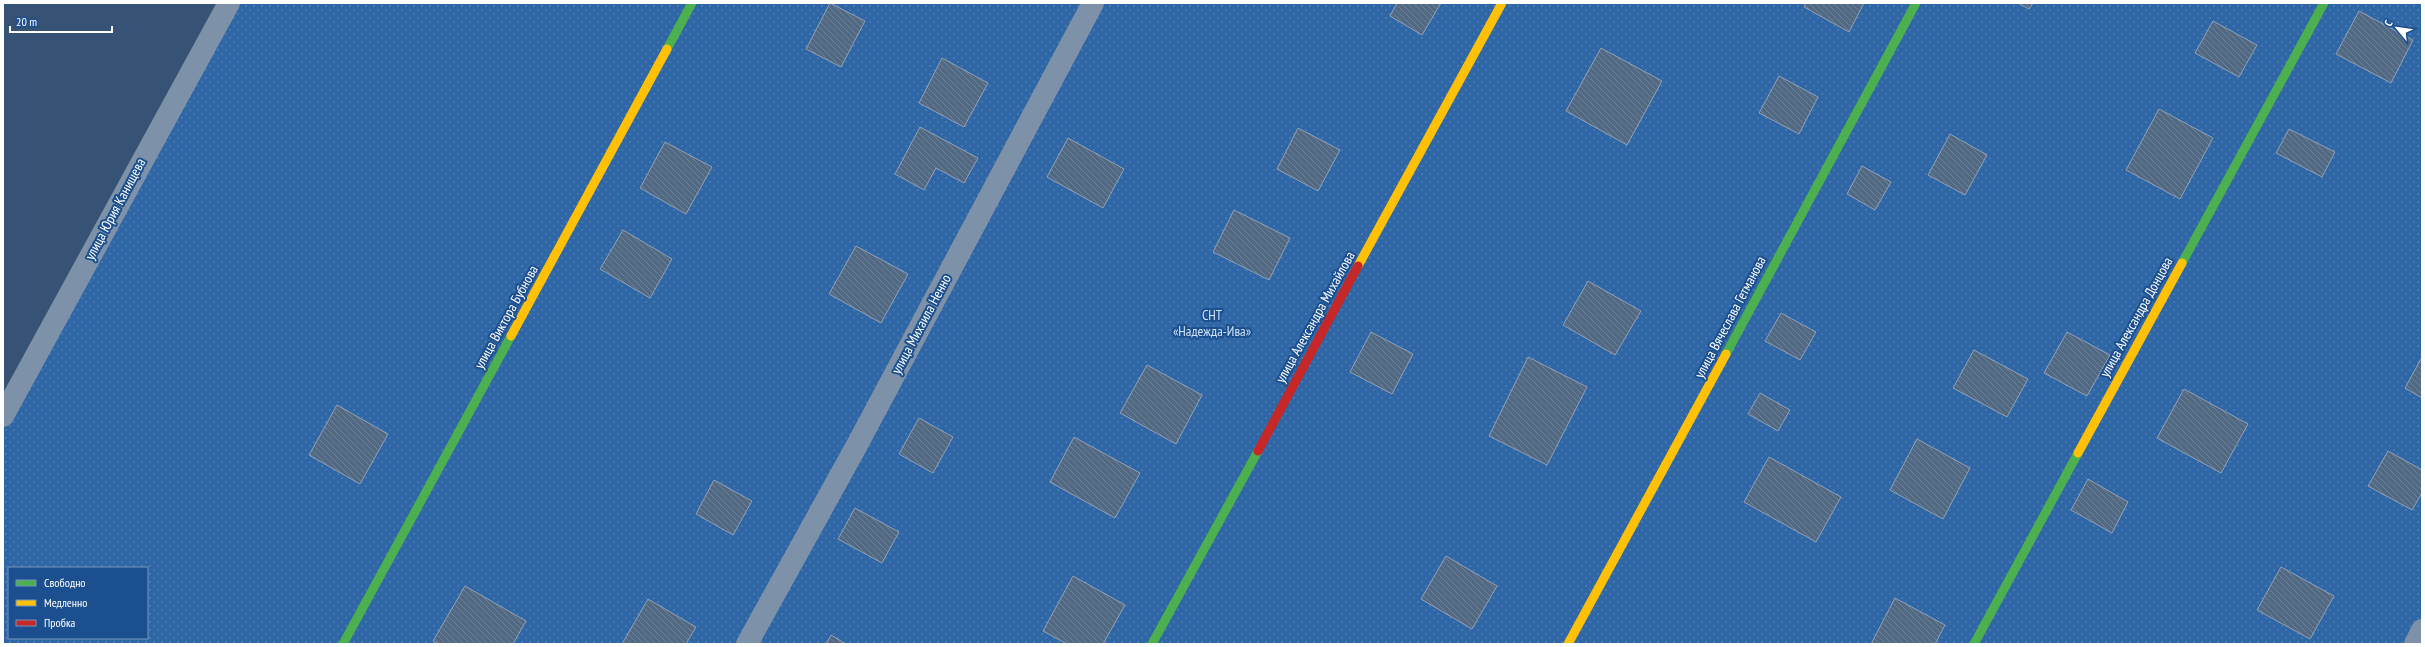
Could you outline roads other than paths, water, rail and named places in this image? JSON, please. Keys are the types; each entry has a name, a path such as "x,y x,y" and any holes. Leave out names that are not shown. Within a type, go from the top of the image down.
{"street":[{"name":"улица Юрия Канищева","path":"3,416 229,3"},
{"name":"улица Виктора Бубнова","path":"343,644 692,3"},
{"name":"улица Михаила Ненно","path":"747,644 860,438 1092,3"},
{"name":"улица Александра Михайлова","path":"1152,644 1502,3"},
{"name":"улица Вячеслава Гетманова","path":"1568,644 1916,3"},
{"name":"улица Александра Донцова","path":"1974,644 2324,3"},
{"path":"2415,644 2422,630"}],"park label":[{"name":"СНТ «Надежда-Ива»","path":"1212,324"}]}
